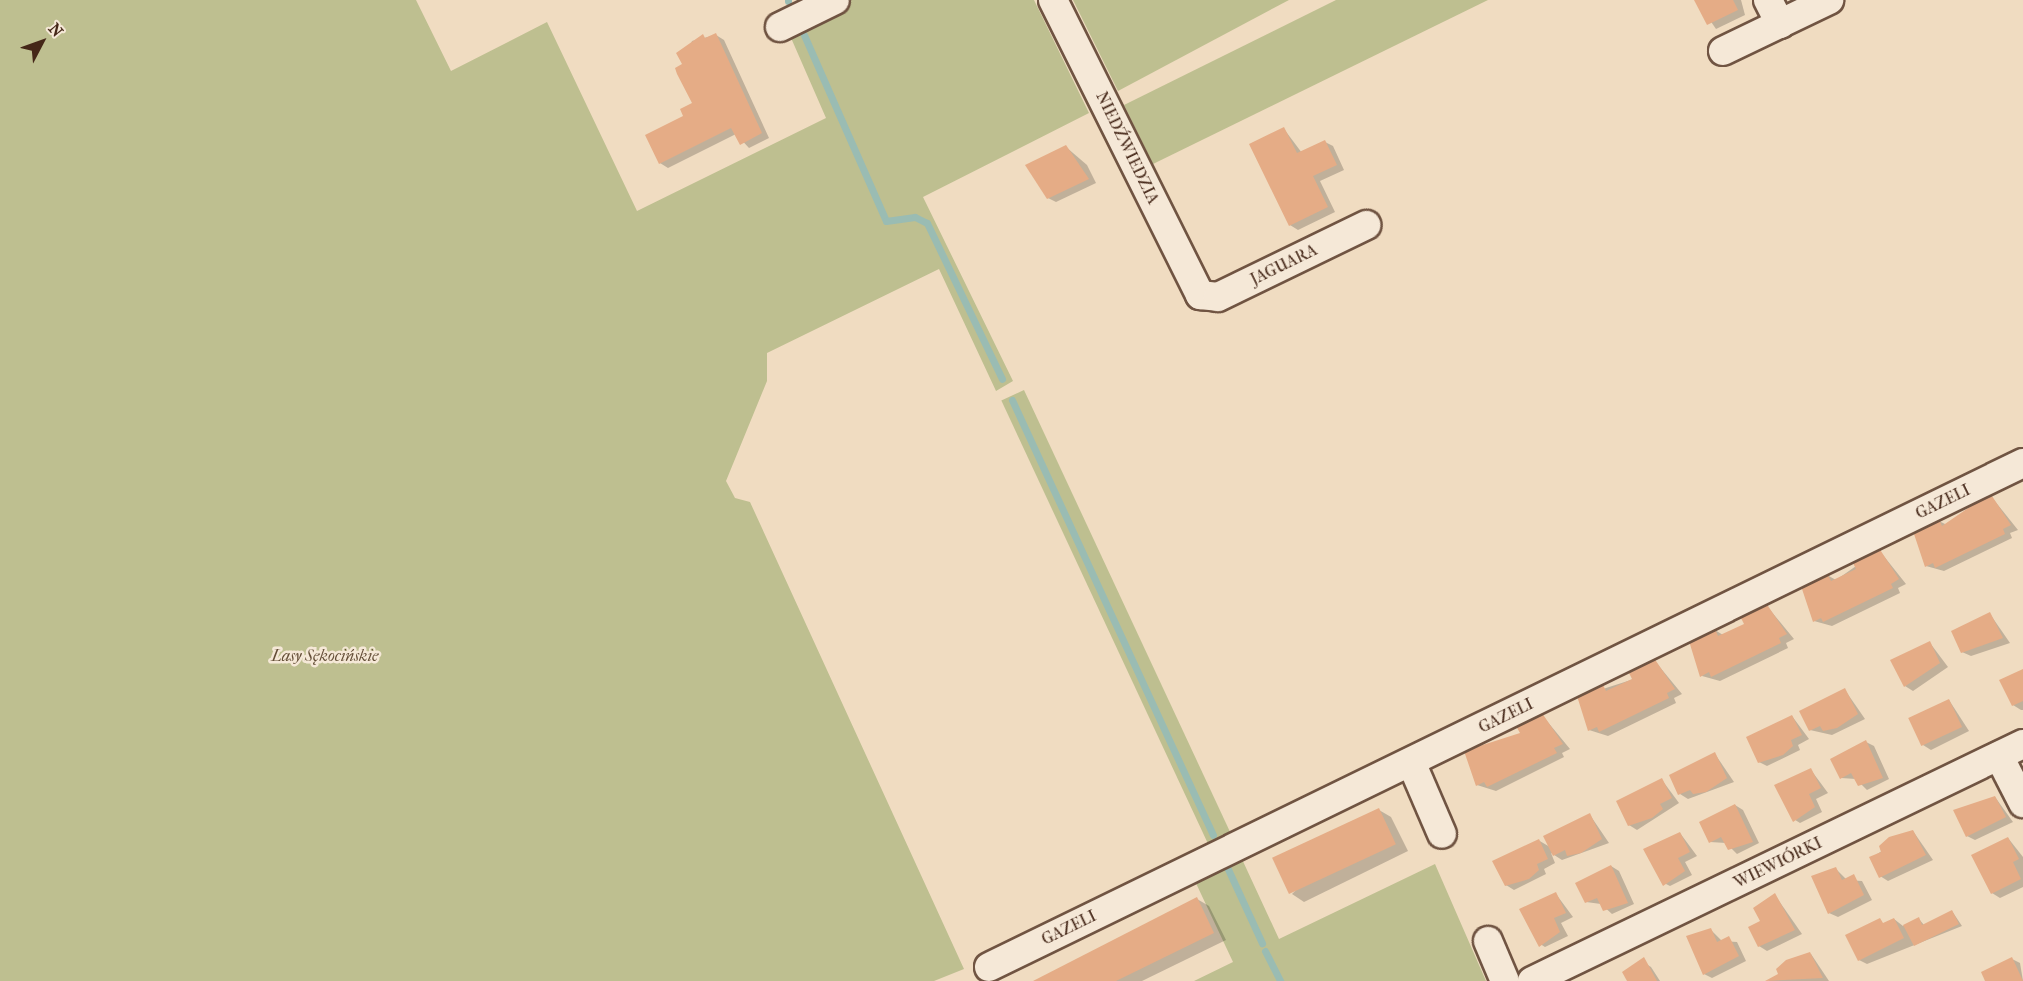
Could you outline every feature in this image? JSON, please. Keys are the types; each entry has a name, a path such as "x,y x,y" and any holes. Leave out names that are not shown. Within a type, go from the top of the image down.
{"street":[{"path":"780,27 835,0"},
{"name":"NIEDŹWIEDZIA","path":"1053,0 1200,295"},
{"path":"1723,51 1774,12 1829,0"},
{"name":"JAGUARA","path":"1200,295 1218,297 1366,225"},
{"name":"GAZELI","path":"989,967 2023,463"},
{"path":"2011,750 2023,803"},
{"name":"WIEWIÓRKI","path":"1532,981 2011,750"},
{"path":"1411,762 1442,834"},
{"path":"1488,941 1505,981"}],"green space":[{"name":"Lasy Sękocińskie","path":"0,0 416,0 451,71 547,22 637,211 826,118 788,31 852,0 1034,0 1089,113 923,197 1013,381 996,391 939,269 767,353 767,381 726,481 735,498 750,502 964,969 934,981 0,981"},
{"path":"1073,0 1289,0 1118,91"},
{"path":"1336,0 1488,0 1153,164 1124,105"},
{"path":"1024,390 1233,838 1210,848 1001,401"},
{"path":"1241,857 1279,939 1435,864 1486,981 1194,981 1233,962 1194,879"}],"building":[{"path":"1694,0 1733,0 1738,10 1707,25"},
{"path":"716,33 762,133 740,145 731,128 659,164 645,135 683,116 680,109 692,103 675,68 682,64 676,53 703,34 705,38"},
{"path":"1284,127 1297,153 1325,140 1337,165 1313,176 1328,207 1289,226 1249,144"},
{"path":"1066,145 1089,179 1047,199 1025,165"},
{"path":"1990,493 2011,525 2003,529 2005,534 1935,568 1933,563 1925,567 1913,531 1939,519 1942,526"},
{"path":"1879,548 1899,579 1891,584 1893,588 1823,622 1821,618 1813,622 1801,586 1827,573 1831,581 1856,569 1852,561"},
{"path":"1766,603 1787,634 1779,638 1781,643 1711,677 1709,672 1700,677 1689,641 1715,629 1718,636 1744,624 1740,616"},
{"path":"1990,612 2003,638 1961,653 1951,631"},
{"path":"1930,641 1940,663 1904,687 1890,660"},
{"path":"1654,658 1675,689 1667,693 1669,698 1599,732 1597,727 1588,731 1577,696 1602,683 1606,691 1632,679 1628,671"},
{"path":"2023,669 2023,701 2012,706 1999,680"},
{"path":"1845,688 1858,714 1837,728 1823,731 1820,726 1809,731 1799,711"},
{"path":"1949,699 1962,727 1921,746 1908,718"},
{"path":"1542,713 1563,744 1554,748 1557,753 1487,787 1484,782 1476,786 1464,751 1520,733 1516,726"},
{"path":"1792,715 1802,735 1791,740 1793,746 1783,755 1758,763 1746,737"},
{"path":"1866,740 1883,778 1858,786 1851,773 1840,779 1830,759"},
{"path":"1715,752 1727,778 1706,792 1693,794 1690,790 1678,795 1669,775"},
{"path":"1811,768 1821,788 1809,794 1815,807 1793,822 1774,785"},
{"path":"1662,778 1672,798 1660,804 1663,809 1652,818 1628,826 1616,801"},
{"path":"1995,796 2006,817 1966,837 1953,810"},
{"path":"1735,804 1753,842 1728,850 1721,837 1709,843 1699,822"},
{"path":"1379,808 1396,844 1289,894 1272,858"},
{"path":"1590,813 1602,839 1581,853 1567,856 1565,850 1553,856 1543,836"},
{"path":"1913,830 1926,855 1879,878 1869,857 1881,852 1879,846 1889,837"},
{"path":"1680,832 1690,852 1678,858 1685,871 1663,886 1643,849"},
{"path":"2008,837 2019,859 2013,862 2021,879 1991,894 1971,855"},
{"path":"1539,839 1548,859 1537,864 1539,870 1529,879 1505,886 1492,861"},
{"path":"1611,865 1628,903 1603,911 1597,898 1585,903 1575,883"},
{"path":"1836,867 1842,880 1854,874 1864,895 1828,914 1811,876"},
{"path":"1556,892 1566,913 1554,918 1560,932 1539,947 1519,909"},
{"path":"1775,893 1795,930 1758,947 1748,927 1760,921 1753,908"},
{"path":"1197,897 1214,933 1116,981 1033,981"},
{"path":"1952,910 1959,924 1914,946 1903,925 1919,917 1922,925"},
{"path":"1880,918 1883,923 1894,918 1904,938 1858,961 1845,935"},
{"path":"1711,928 1717,942 1729,936 1739,956 1703,975 1686,936"},
{"path":"1810,952 1823,978 1765,981 1778,974 1776,969 1786,960"},
{"path":"1644,957 1657,981 1627,981 1622,972"},
{"path":"2012,957 2023,981 1985,981 1981,972"}],"waterway":[{"path":"804,35 886,221 915,217 927,223 1002,379"},
{"path":"1012,400 1213,835"},
{"path":"1227,867 1262,943"},
{"path":"1265,951 1280,981"}]}
